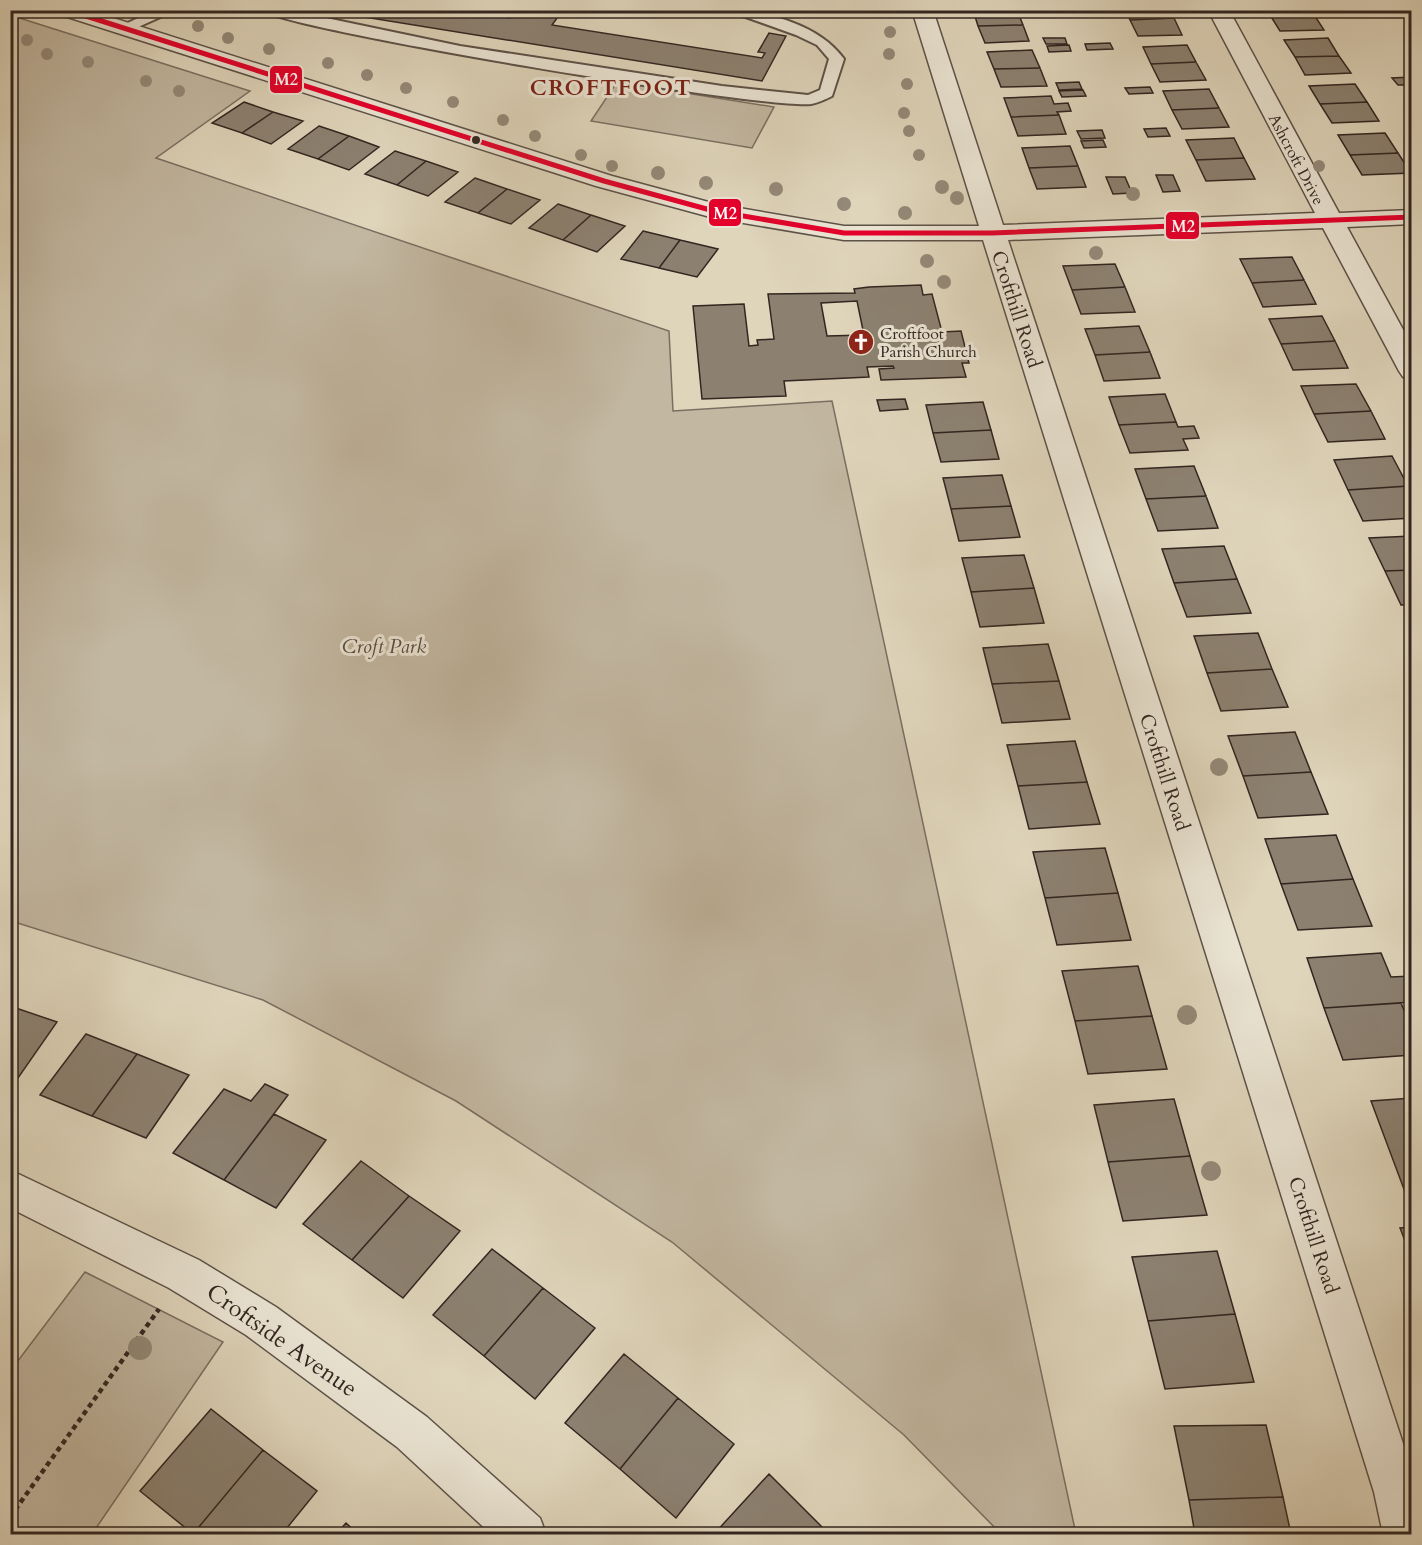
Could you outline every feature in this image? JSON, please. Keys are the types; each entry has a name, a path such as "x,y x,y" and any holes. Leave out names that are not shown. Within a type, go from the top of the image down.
{"street":[{"path":"65,10 604,181 714,211 844,233 992,233 1412,217"},
{"name":"Crofthill Road","path":"922,10 1396,1492 1406,1534"},
{"name":"Ashcroft Drive","path":"1218,10 1329,220 1412,370"},
{"name":"Croftside Avenue","path":"10,1188 184,1274 261,1321 412,1432 524,1534"}],"lane":[{"path":"122,29 169,10"},
{"path":"268,10 328,25 460,50 722,91 810,100 827,93 837,59 822,42 801,32 733,10"}],"path":[{"path":"10,1516 184,1274"}],"green space":[{"name":"Croft Park","path":"10,15 250,91 156,158 669,331 673,411 832,401 1076,1534 1001,1534 904,1435 672,1242 456,1101 263,1000 11,921"},
{"path":"617,82 774,107 752,148 591,121"},
{"path":"85,1272 223,1342 92,1534 11,1534 11,1370"}],"building":[{"path":"321,10 461,10 510,18 516,10 563,10 552,25 762,58 765,53 758,52 769,33 786,36 762,81"},
{"path":"973,10 1017,10 1023,25 978,26"},
{"path":"1126,10 1170,10 1174,18 1130,20"},
{"path":"1267,10 1311,10 1313,13 1270,15"},
{"path":"1313,13 1324,30 1280,31 1270,15"},
{"path":"1174,18 1182,35 1138,36 1130,20"},
{"path":"1023,25 1029,41 985,43 978,26"},
{"path":"1043,38 1065,38 1067,44 1046,44"},
{"path":"1328,38 1339,56 1295,57 1284,40"},
{"path":"1110,43 1113,49 1087,50 1085,44"},
{"path":"1069,45 1071,51 1049,52 1047,46"},
{"path":"1187,45 1196,62 1151,64 1143,47"},
{"path":"1032,50 1040,68 994,69 987,52"},
{"path":"1339,56 1351,73 1305,75 1295,57"},
{"path":"1196,62 1206,80 1160,82 1151,64"},
{"path":"1040,68 1047,86 1001,87 994,69"},
{"path":"1412,77 1412,85 1398,85 1392,78"},
{"path":"1079,82 1082,89 1059,90 1056,83"},
{"path":"1355,84 1367,102 1320,104 1309,86"},
{"path":"1150,87 1153,93 1129,94 1125,88"},
{"path":"1209,89 1219,108 1172,110 1163,91"},
{"path":"1083,90 1086,96 1062,97 1059,91"},
{"path":"1051,96 1054,104 1068,103 1071,111 1057,112 1059,115 1011,117 1004,98"},
{"path":"244,102 273,112 242,133 212,123"},
{"path":"1367,102 1379,121 1332,123 1320,104"},
{"path":"1219,108 1229,127 1182,129 1172,110"},
{"path":"273,112 303,121 271,144 242,133"},
{"path":"1059,115 1066,134 1018,136 1011,117"},
{"path":"319,126 349,136 318,159 288,149"},
{"path":"1166,128 1170,136 1148,137 1144,129"},
{"path":"1102,130 1105,138 1081,139 1077,131"},
{"path":"1385,133 1398,153 1350,155 1338,135"},
{"path":"349,136 379,147 349,170 318,159"},
{"path":"1234,138 1244,158 1196,160 1186,140"},
{"path":"1103,140 1106,147 1084,148 1081,141"},
{"path":"1070,146 1078,166 1029,168 1022,148"},
{"path":"395,151 426,161 397,185 365,174"},
{"path":"1398,153 1411,173 1362,175 1350,155"},
{"path":"1244,158 1255,179 1206,181 1196,160"},
{"path":"426,161 458,172 428,196 397,185"},
{"path":"1078,166 1086,187 1037,189 1029,168"},
{"path":"1156,175 1173,175 1180,191 1163,192"},
{"path":"1106,177 1125,177 1132,193 1113,194"},
{"path":"475,178 507,189 478,213 445,202"},
{"path":"507,189 540,200 511,224 478,213"},
{"path":"558,204 591,215 563,240 529,228"},
{"path":"591,215 625,226 597,252 563,240"},
{"path":"643,231 680,240 659,268 621,259"},
{"path":"680,240 718,249 697,277 659,268"},
{"path":"1292,257 1304,280 1252,283 1240,259"},
{"path":"1115,264 1125,287 1072,290 1063,266"},
{"path":"1304,280 1316,304 1263,307 1252,283"},
{"name":"Croftfoot Parish Church","path":"921,285 923,295 932,294 942,332 961,331 969,363 962,363 966,377 881,380 879,369 894,368 893,366 867,367 869,377 784,381 786,396 702,399 693,306 744,304 749,346 758,345 757,340 774,339 768,294 855,293 854,289","holes":["857,301 864,335 827,336 821,303"]},
{"path":"1125,287 1135,312 1081,314 1072,290"},
{"path":"1322,316 1335,341 1281,344 1269,319"},
{"path":"1139,326 1150,352 1095,355 1085,329"},
{"path":"1335,341 1348,368 1293,370 1281,344"},
{"path":"1150,352 1160,378 1104,381 1095,355"},
{"path":"1356,384 1371,411 1314,414 1301,386"},
{"path":"1165,394 1176,422 1119,425 1109,397"},
{"path":"905,399 908,409 880,411 877,400"},
{"path":"983,402 991,430 933,433 926,405"},
{"path":"1371,411 1385,439 1328,442 1314,414"},
{"path":"1176,422 1178,427 1194,426 1199,438 1183,439 1188,450 1130,453 1119,425"},
{"path":"991,430 999,459 941,462 933,433"},
{"path":"1392,456 1408,486 1348,490 1334,460"},
{"path":"1194,466 1206,496 1146,499 1135,469"},
{"path":"1002,475 1011,506 951,509 943,478"},
{"path":"1408,486 1412,493 1412,518 1363,521 1348,490"},
{"path":"1206,496 1218,528 1158,531 1146,499"},
{"path":"1011,506 1020,537 959,541 951,509"},
{"path":"1412,536 1412,570 1385,571 1369,538"},
{"path":"1224,546 1237,579 1174,583 1162,549"},
{"path":"1024,555 1034,588 971,592 962,558"},
{"path":"1412,570 1412,605 1401,605 1385,571"},
{"path":"1237,579 1251,613 1187,617 1174,583"},
{"path":"1034,588 1044,623 980,627 971,592"},
{"path":"1258,633 1272,669 1207,673 1194,636"},
{"path":"1048,644 1059,681 992,684 983,648"},
{"path":"1272,669 1288,707 1221,711 1207,673"},
{"path":"1059,681 1070,719 1002,723 992,684"},
{"path":"1295,732 1311,772 1243,776 1228,736"},
{"path":"1075,741 1087,782 1018,786 1007,745"},
{"path":"1311,772 1328,814 1258,818 1243,776"},
{"path":"1087,782 1100,824 1029,829 1018,786"},
{"path":"1336,835 1353,879 1281,884 1265,839"},
{"path":"1105,848 1118,893 1045,898 1033,852"},
{"path":"1353,879 1372,926 1298,930 1281,884"},
{"path":"1118,893 1131,940 1057,945 1045,898"},
{"path":"1381,953 1391,977 1412,976 1412,1002 1324,1008 1307,958"},
{"path":"1138,966 1152,1016 1075,1021 1062,971"},
{"path":"1401,1003 1412,1030 1412,1055 1343,1060 1324,1008"},
{"path":"10,1006 57,1022 11,1088 10,1088"},
{"path":"1152,1016 1167,1069 1088,1074 1075,1021"},
{"path":"86,1034 137,1054 92,1116 40,1095"},
{"path":"137,1054 189,1075 146,1138 92,1116"},
{"path":"265,1084 288,1095 224,1180 173,1153 224,1089 251,1101"},
{"path":"1412,1098 1412,1208 1411,1208 1371,1101"},
{"path":"1174,1099 1190,1156 1108,1162 1094,1105"},
{"path":"274,1114 326,1140 276,1208 224,1180"},
{"path":"1190,1156 1207,1215 1123,1221 1108,1162"},
{"path":"361,1161 409,1196 352,1260 303,1224"},
{"path":"409,1196 460,1231 403,1298 352,1260"},
{"path":"1412,1227 1412,1259 1400,1228"},
{"path":"492,1249 543,1288 484,1356 433,1315"},
{"path":"1217,1251 1235,1314 1148,1321 1132,1257"},
{"path":"543,1288 595,1328 535,1399 484,1356"},
{"path":"1235,1314 1254,1382 1165,1389 1148,1321"},
{"path":"624,1354 678,1398 620,1469 565,1423"},
{"path":"678,1398 734,1444 676,1518 620,1469"},
{"path":"211,1409 263,1450 193,1534 140,1491"},
{"path":"1266,1425 1283,1497 1189,1500 1174,1426"},
{"path":"263,1450 317,1491 282,1534 193,1534"},
{"path":"769,1474 823,1528 817,1534 714,1534"},
{"path":"1283,1497 1291,1534 1195,1534 1189,1500"},
{"path":"346,1523 358,1534 336,1534"}],"transit line":[{"name":"M2","path":"67,10 604,181 714,211 844,233 992,233 1412,217"}],"place":[{"name":"Croftfoot Parish Church","path":"861,342"}],"district":[{"name":"CROFTFOOT","path":"611,87"}]}
